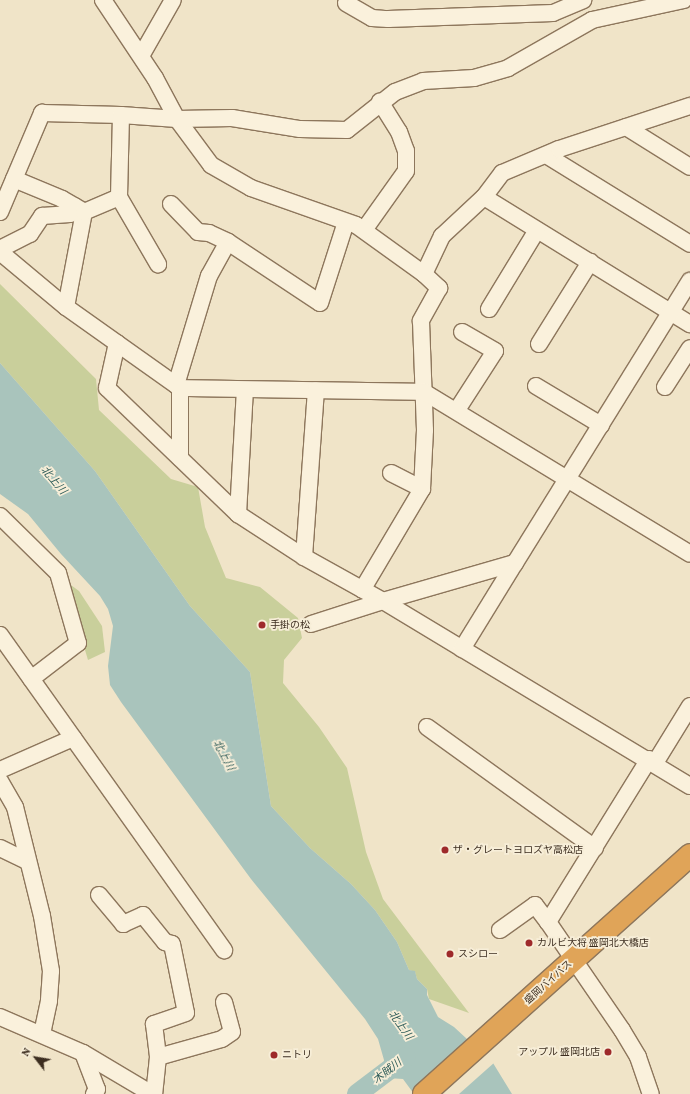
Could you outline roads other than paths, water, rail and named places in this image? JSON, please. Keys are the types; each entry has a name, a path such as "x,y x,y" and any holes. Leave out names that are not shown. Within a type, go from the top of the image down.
{"highway":[{"name":"盛岡バイパス","path":"424,1094 492,1041 577,964 690,855"},
{"name":"盛岡バイパス","path":"577,964 690,872"},
{"name":"盛岡バイパス","path":"443,1094 492,1041"}],"street":[{"path":"104,0 140,56 177,119 211,165 251,188 346,222 364,230 424,274 438,288 421,321 424,392 422,489 362,590"},
{"path":"140,56 173,0"},
{"path":"346,3 372,18 388,19 553,13 583,0"},
{"path":"0,212 42,113 121,115 177,119 232,118 300,129 347,130 380,102 395,92 423,81 474,78 508,68 592,20 684,0"},
{"path":"364,230 406,171 406,151 399,132 380,102"},
{"path":"424,274 442,236 484,196 502,173 546,155 690,106"},
{"path":"121,115 119,197 158,264"},
{"path":"626,128 690,167"},
{"path":"546,155 690,244"},
{"path":"14,179 62,198 80,209"},
{"path":"484,196 690,324"},
{"path":"119,197 80,209 70,214 42,216 30,234 0,251 66,308 178,387 245,390 424,392 457,410 690,554"},
{"path":"171,204 198,232 209,233 228,242 320,303 346,222"},
{"path":"66,308 80,209"},
{"path":"489,309 537,230"},
{"path":"180,458 178,387 209,276 228,242"},
{"path":"539,344 590,262"},
{"path":"462,649 690,281"},
{"path":"457,410 495,351 462,332"},
{"path":"117,343 107,388 238,514 304,557 362,590 383,600 462,649 652,761 690,786"},
{"path":"665,388 690,348"},
{"path":"536,386 601,425"},
{"path":"238,514 245,390"},
{"path":"304,557 316,390"},
{"path":"391,473 422,489"},
{"path":"0,516 58,573 78,643 31,679"},
{"path":"311,624 383,600 515,563"},
{"path":"0,635 224,950"},
{"path":"548,922 652,761 690,706"},
{"path":"427,727 595,848"},
{"path":"0,770 73,738"},
{"path":"0,781 14,807 42,916 51,971 49,1001 42,1034"},
{"path":"0,848 27,861"},
{"path":"1,1018 42,1034 83,1053 153,1094 158,1057 154,1024 186,1013 172,944 166,942 143,915 123,924 99,895"},
{"path":"500,930 535,905 577,964 638,1057 651,1094"},
{"path":"158,1057 222,1039 232,1032 224,1002"},
{"path":"83,1053 97,1089 94,1094"}],"water":[{"name":"北上川","path":"0,363 95,471 190,606 250,672 271,806 310,848 351,884 375,910 397,942 409,970 415,971 417,979 427,989 427,995 438,1017 454,1027 493,1063 512,1094 414,1094 403,1079 387,1078 383,1071 384,1060 378,1039 365,1019 251,879 121,702 110,685 108,666 113,626 108,609 100,596 61,554 28,514 0,494"}],"waterway":[{"name":"木賊川","path":"357,1094 406,1057"}],"place":[{"name":"手掛の松","path":"262,625"},
{"name":"ザ・グレートヨロズヤ高松店","path":"445,850"},
{"name":"カルビ大将 盛岡北大橋店","path":"529,943"},
{"name":"スシロー","path":"450,954"},
{"name":"アップル 盛岡北店","path":"608,1052"},
{"name":"ニトリ","path":"274,1055"}]}
